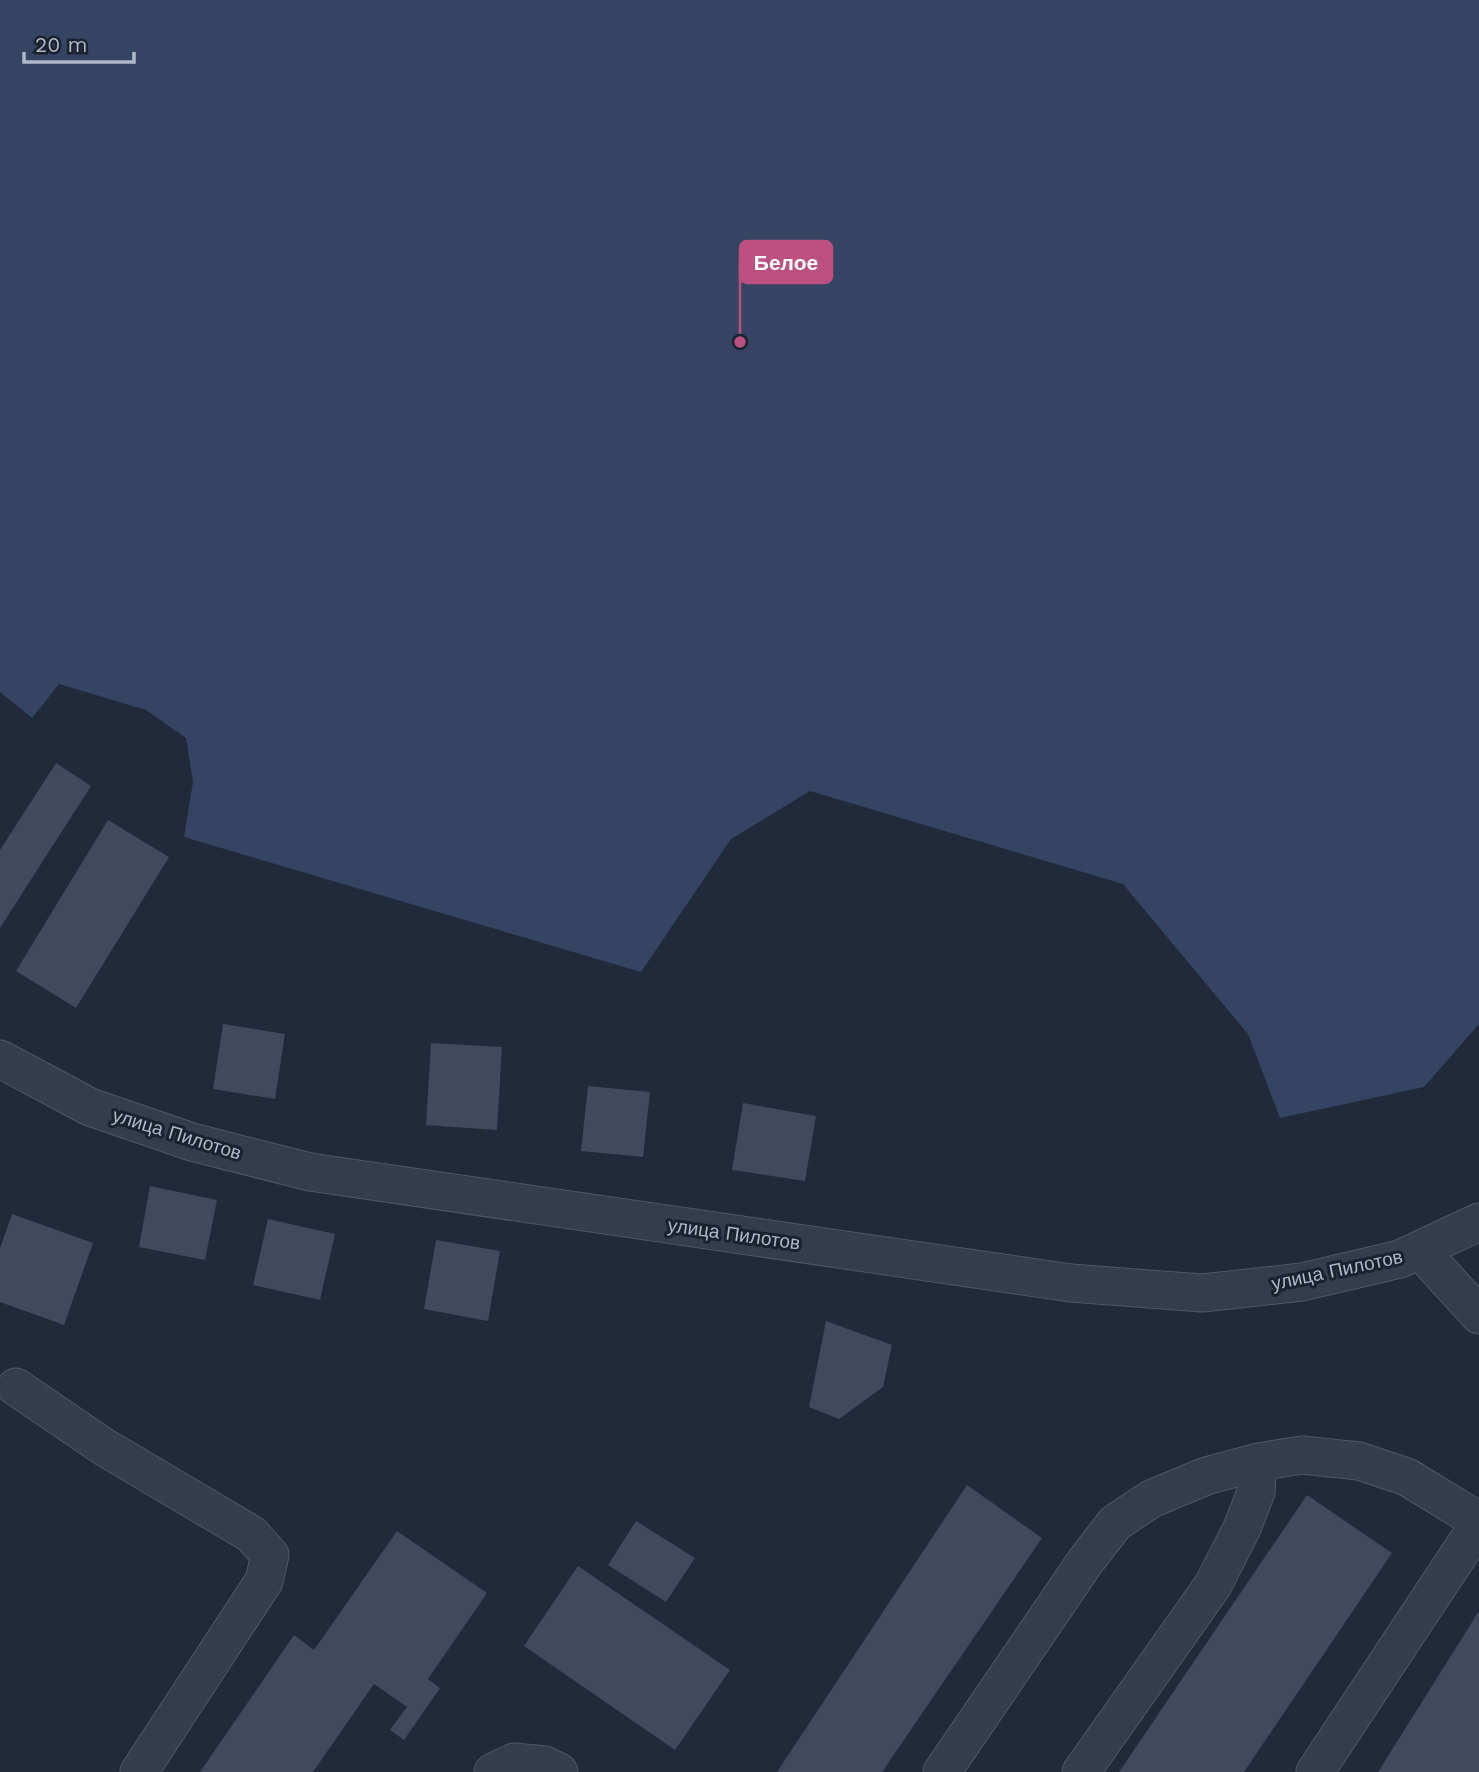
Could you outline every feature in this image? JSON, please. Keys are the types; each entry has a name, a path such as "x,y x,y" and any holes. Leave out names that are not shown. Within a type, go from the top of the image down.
{"street":[{"name":"улица Пилотов","path":"0,1059 90,1107 192,1142 310,1172 1071,1283 1202,1293 1302,1282 1400,1259 1479,1222"},
{"path":"1420,1250 1479,1315"},
{"path":"16,1387 104,1447 251,1534 270,1555 264,1581 139,1772"},
{"path":"942,1772 1085,1562 1115,1523 1151,1499 1206,1476 1258,1462 1302,1455 1359,1461 1406,1476 1479,1522 1315,1772"},
{"path":"1082,1772 1213,1585 1242,1528 1256,1492 1258,1462"},
{"path":"493,1772 514,1762 545,1765 559,1772"}],"water":[{"path":"0,0 1479,0 1479,1024 1424,1087 1280,1118 1248,1034 1123,884 810,791 731,839 641,972 184,837 193,782 186,738 146,710 59,684 32,718 0,692"}],"building":[{"path":"56,763 91,786 0,928 0,850"},
{"path":"108,820 169,857 76,1008 16,971"},
{"path":"223,1024 285,1034 275,1099 213,1089"},
{"path":"431,1043 502,1047 497,1130 426,1125"},
{"path":"588,1086 650,1092 643,1157 581,1151"},
{"path":"743,1103 816,1116 805,1181 732,1170"},
{"path":"150,1186 217,1200 205,1260 139,1247"},
{"path":"12,1214 93,1243 64,1325 0,1302 0,1248"},
{"path":"268,1219 335,1234 320,1300 253,1285"},
{"path":"436,1240 500,1251 488,1321 424,1309"},
{"path":"826,1321 892,1345 883,1387 839,1419 809,1407"},
{"path":"967,1485 1042,1538 882,1772 777,1772"},
{"path":"1307,1495 1392,1553 1244,1772 1119,1772"},
{"path":"636,1521 695,1558 666,1602 608,1565"},
{"path":"397,1531 487,1593 428,1679 440,1688 404,1740 390,1730 407,1707 374,1684 313,1772 200,1772 294,1635 314,1650"},
{"path":"578,1566 730,1670 675,1750 524,1646"},
{"path":"1479,1611 1479,1772 1378,1772"}],"place":[{"name":"Белое","path":"740,342"}]}
